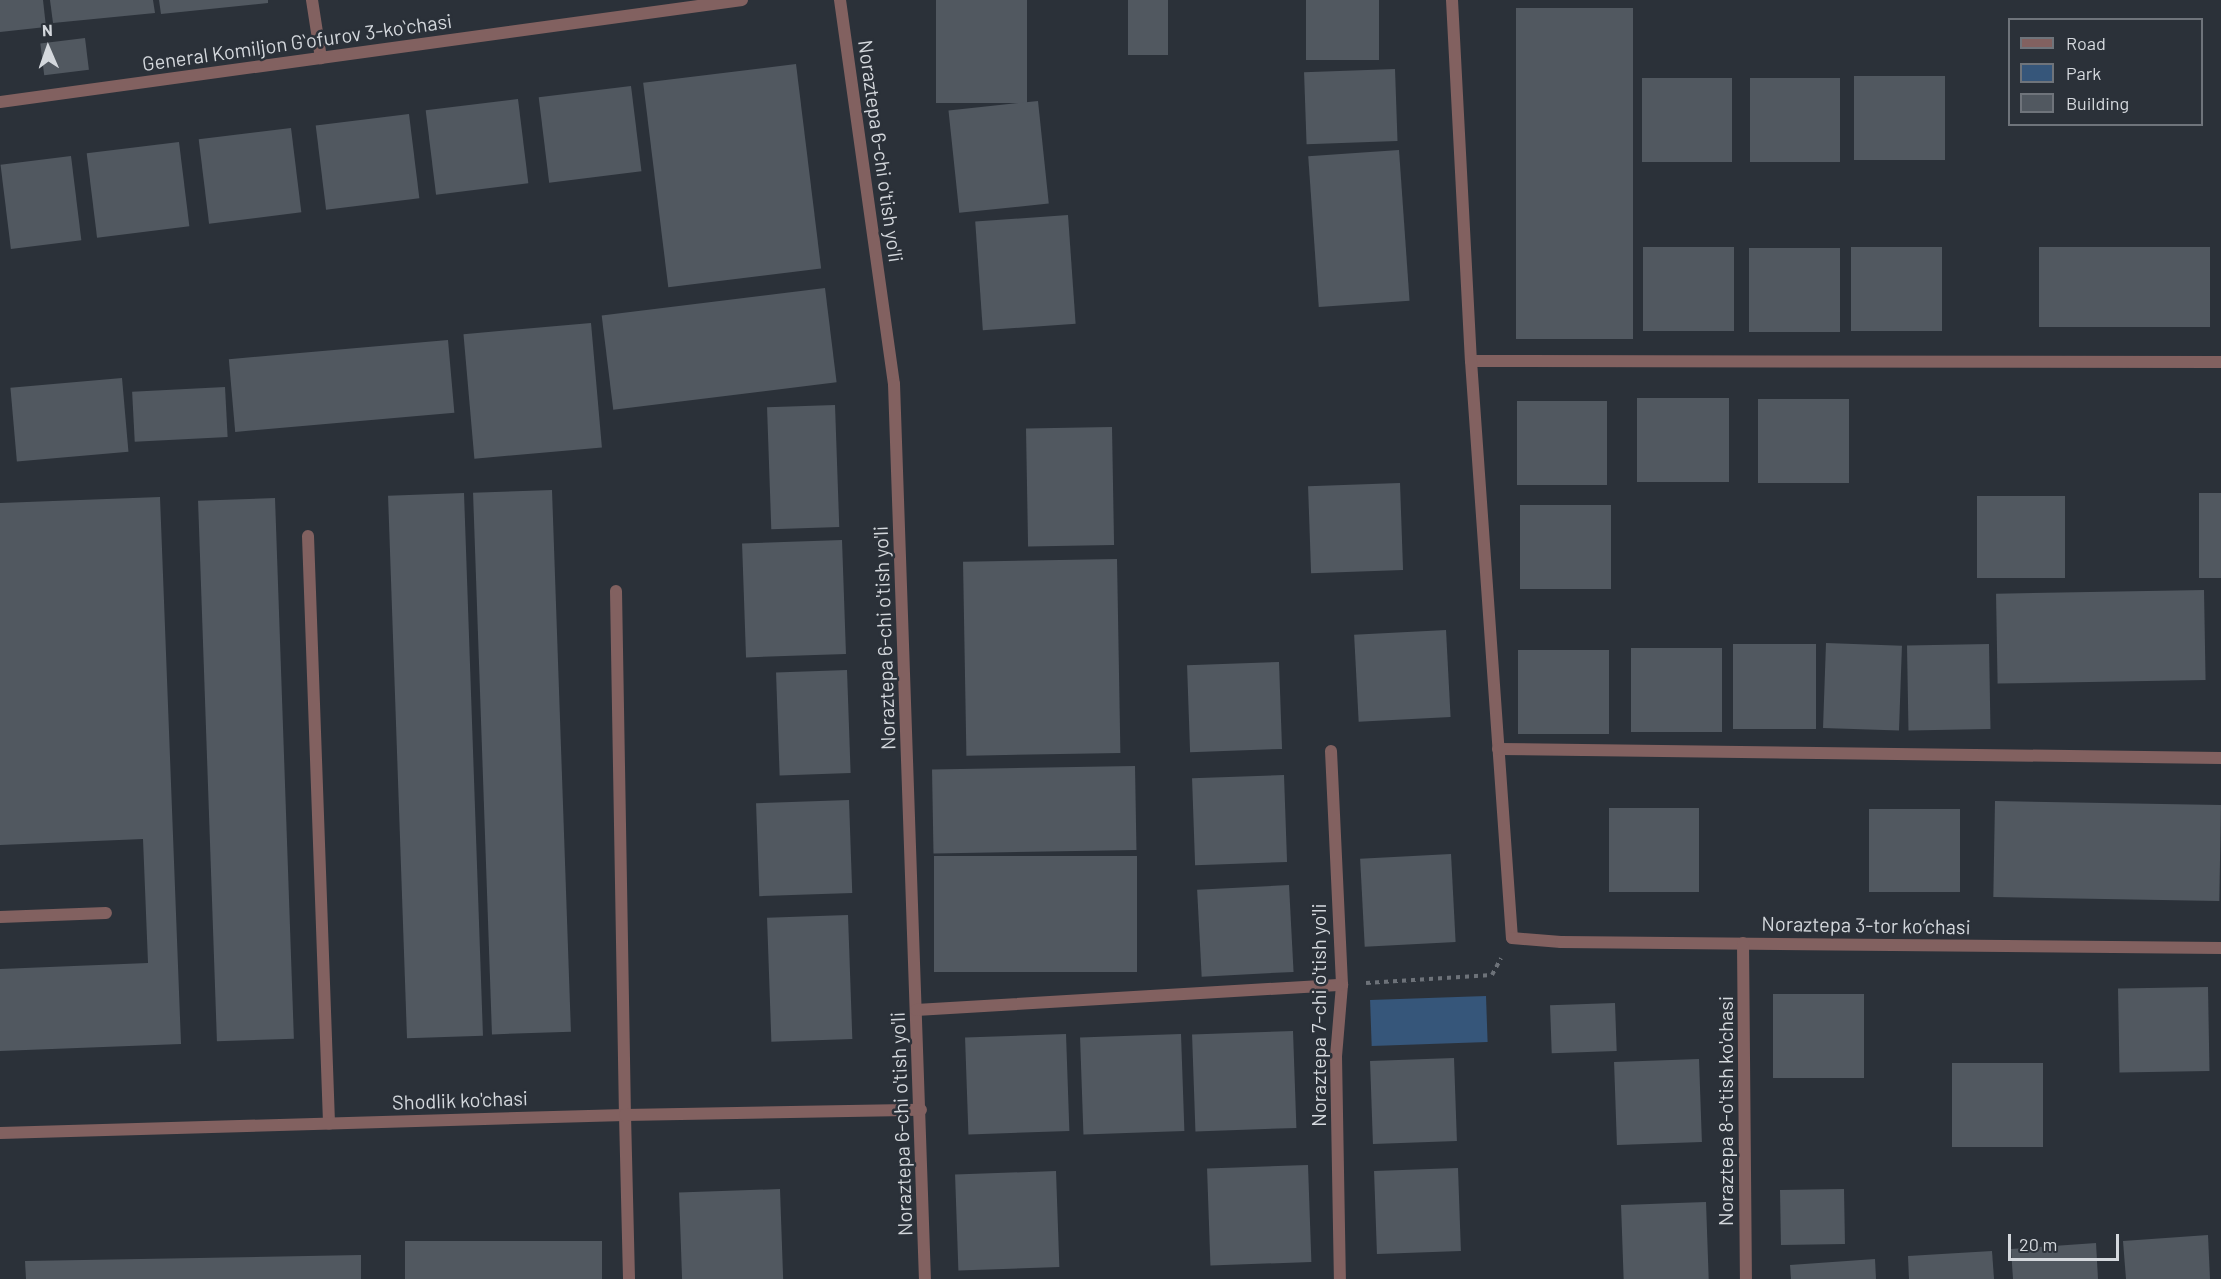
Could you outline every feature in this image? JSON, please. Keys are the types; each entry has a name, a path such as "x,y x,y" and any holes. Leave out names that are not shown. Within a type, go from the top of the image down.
{"street":[{"path":"312,0 321,58"},
{"name":"General Komiljon Gʻofurov 3-koʻchasi","path":"0,102 742,0"},
{"name":"Noraztepa 6-chi o'tish yo'li","path":"840,0 894,384 921,1110 925,1279"},
{"path":"1452,0 1472,361 1512,938"},
{"path":"1472,361 2221,362"},
{"path":"308,536 329,1124"},
{"path":"616,591 629,1279"},
{"path":"1498,749 2221,758"},
{"name":"Noraztepa 7-chi o'tish yo'li","path":"1331,752 1342,985 1336,1056 1340,1279"},
{"path":"0,917 106,913"},
{"name":"Noraztepa 3-tor ko‘chasi","path":"1512,938 1561,942 2221,948"},
{"name":"Noraztepa 8-o'tish ko'chasi","path":"1743,943 1746,1279"},
{"path":"916,1011 1342,985"},
{"name":"Shodlik ko'chasi","path":"0,1133 625,1115 921,1110"}],"path":[{"path":"1342,985 1492,975 1512,938"}],"green space":[{"path":"1486,996 1488,1042 1372,1046 1370,1000"}],"building":[{"path":"0,0 43,0 46,27 0,32"},
{"path":"50,0 153,0 155,13 53,23"},
{"path":"159,0 268,0 268,3 161,14"},
{"path":"936,0 1027,0 1027,103 936,103"},
{"path":"1128,0 1168,0 1168,55 1128,55"},
{"path":"1306,0 1379,0 1379,60 1306,60"},
{"path":"1516,8 1633,8 1633,339 1516,339"},
{"path":"85,38 89,70 44,75 40,43"},
{"path":"796,64 821,268 668,287 643,83"},
{"path":"1395,69 1398,141 1307,144 1304,72"},
{"path":"1854,76 1945,76 1945,160 1854,160"},
{"path":"1642,78 1732,78 1732,162 1642,162"},
{"path":"1750,78 1840,78 1840,162 1750,162"},
{"path":"631,86 641,171 549,183 539,97"},
{"path":"518,99 528,183 436,195 426,110"},
{"path":"1038,101 1049,203 959,213 948,110"},
{"path":"409,114 419,198 326,210 316,125"},
{"path":"291,128 301,212 209,224 199,139"},
{"path":"179,142 189,226 97,238 87,153"},
{"path":"1399,150 1410,301 1319,307 1308,156"},
{"path":"71,156 81,240 11,249 1,165"},
{"path":"1068,215 1076,324 983,330 975,221"},
{"path":"1643,247 1734,247 1734,331 1643,331"},
{"path":"1851,247 1942,247 1942,331 1851,331"},
{"path":"2039,247 2210,247 2210,327 2039,327"},
{"path":"1749,248 1840,248 1840,332 1749,332"},
{"path":"825,288 837,382 613,410 602,315"},
{"path":"591,323 602,448 474,459 463,334"},
{"path":"448,340 454,413 235,432 229,359"},
{"path":"122,378 128,452 17,461 10,388"},
{"path":"225,387 228,437 135,442 132,392"},
{"path":"1637,398 1729,398 1729,482 1637,482"},
{"path":"1758,399 1849,399 1849,483 1758,483"},
{"path":"1517,401 1607,401 1607,485 1517,485"},
{"path":"835,405 839,527 771,529 767,407"},
{"path":"1112,427 1114,545 1028,546 1026,429"},
{"path":"1400,483 1403,570 1311,573 1308,486"},
{"path":"552,490 571,1032 492,1034 473,493"},
{"path":"464,493 483,1036 407,1038 388,496"},
{"path":"2199,493 2221,493 2221,578 2199,578"},
{"path":"1977,496 2065,496 2065,578 1977,578"},
{"path":"160,497 181,1044 0,1051 0,969 148,963 143,839 0,845 0,503"},
{"path":"275,498 294,1039 217,1041 198,501"},
{"path":"1520,505 1611,505 1611,589 1520,589"},
{"path":"842,540 846,654 746,657 742,543"},
{"path":"1117,559 1120,753 966,756 963,562"},
{"path":"2204,590 2206,680 1998,684 1996,594"},
{"path":"1446,630 1451,717 1359,722 1354,635"},
{"path":"1826,643 1902,646 1899,731 1823,728"},
{"path":"1733,644 1816,644 1816,729 1733,729"},
{"path":"1989,644 1990,729 1908,730 1907,645"},
{"path":"1631,648 1722,648 1722,732 1631,732"},
{"path":"1518,650 1609,650 1609,734 1518,734"},
{"path":"1279,662 1282,749 1190,752 1187,665"},
{"path":"847,670 851,773 780,775 776,672"},
{"path":"1135,766 1136,850 933,854 932,770"},
{"path":"1284,775 1287,862 1195,865 1192,778"},
{"path":"849,800 852,893 759,896 756,803"},
{"path":"1995,801 2221,805 2219,901 1993,897"},
{"path":"1609,808 1699,808 1699,892 1609,892"},
{"path":"1869,809 1960,809 1960,892 1869,892"},
{"path":"1451,854 1456,942 1365,947 1360,859"},
{"path":"934,856 1137,856 1137,972 934,972"},
{"path":"1289,885 1294,972 1202,977 1197,890"},
{"path":"848,915 852,1039 771,1042 767,918"},
{"path":"2208,987 2209,1071 2119,1073 2118,989"},
{"path":"1773,994 1864,994 1864,1078 1773,1078"},
{"path":"1615,1003 1617,1051 1552,1053 1550,1005"},
{"path":"1293,1031 1296,1128 1195,1131 1192,1035"},
{"path":"1066,1034 1069,1131 968,1134 965,1038"},
{"path":"1181,1034 1184,1131 1083,1134 1080,1038"},
{"path":"1454,1058 1457,1141 1373,1144 1370,1061"},
{"path":"1699,1059 1702,1142 1617,1145 1614,1062"},
{"path":"1952,1063 2043,1063 2043,1147 1952,1147"},
{"path":"1308,1165 1311,1262 1210,1265 1207,1169"},
{"path":"1458,1168 1461,1251 1377,1254 1374,1171"},
{"path":"1056,1171 1059,1267 958,1270 955,1175"},
{"path":"780,1189 783,1279 682,1279 679,1193"},
{"path":"1844,1189 1845,1244 1781,1245 1780,1190"},
{"path":"1706,1202 1709,1279 1624,1279 1621,1205"},
{"path":"2208,1235 2210,1279 2126,1279 2123,1241"},
{"path":"405,1241 602,1241 602,1279 405,1279"},
{"path":"2096,1243 2098,1279 2013,1279 2011,1249"},
{"path":"1992,1251 1994,1279 1909,1279 1908,1256"},
{"path":"361,1255 361,1279 26,1279 25,1261"},
{"path":"1875,1259 1876,1279 1791,1279 1790,1265"}]}
